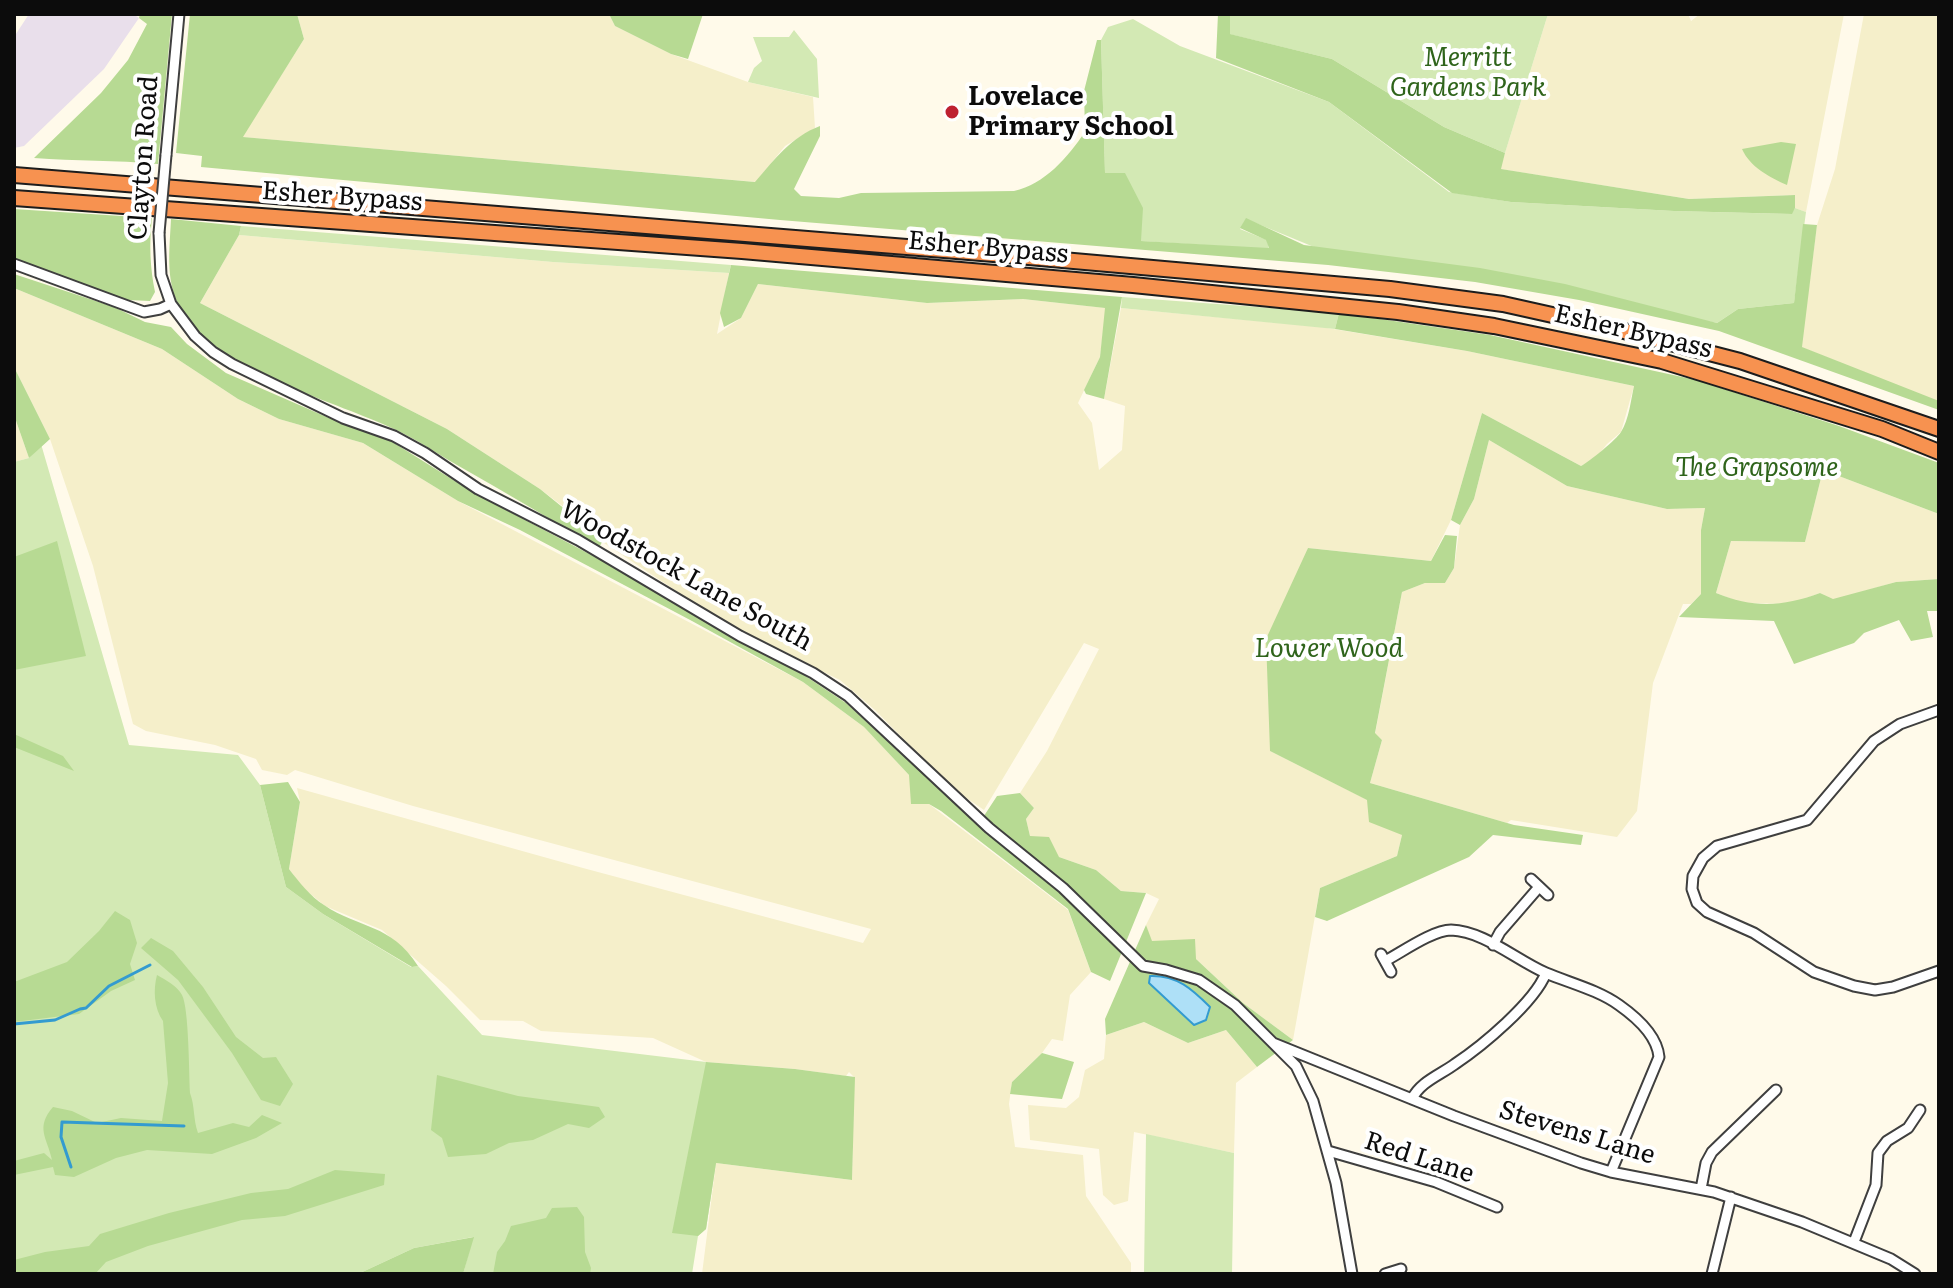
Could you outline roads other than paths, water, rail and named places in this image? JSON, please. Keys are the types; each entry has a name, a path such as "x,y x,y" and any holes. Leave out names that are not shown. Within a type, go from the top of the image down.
{"highway":[{"name":"Esher Bypass","path":"14,175 991,253 1404,291 1503,304 1740,361 1939,429"},
{"name":"Esher Bypass","path":"14,198 726,249 1398,312 1494,326 1662,361 1882,429 1939,452"}],"street":[{"name":"Clayton Road","path":"171,304 161,275 159,233 179,14"},
{"path":"14,264 144,312 171,304"},
{"name":"Woodstock Lane South","path":"171,304 195,336 232,364 343,418 394,436 478,489 578,540 740,636 838,689 989,828 1063,888 1143,966 1199,980 1235,1005 1273,1042"},
{"path":"1939,710 1900,724 1874,741 1807,820 1717,846 1703,858 1693,876 1692,889 1697,903 1707,912 1754,933 1814,972 1854,986 1875,990 1893,987 1939,971"},
{"path":"1531,879 1548,895"},
{"path":"1493,945 1500,932 1539,887"},
{"path":"1391,972 1383,958 1441,931 1464,932 1546,973 1618,1004 1653,1036 1658,1047 1656,1068 1611,1172"},
{"path":"1412,1099 1423,1085 1488,1039 1538,987 1546,973"},
{"name":"Stevens Lane","path":"1273,1042 1562,1156 1611,1172 1731,1197 1854,1242 1915,1274"},
{"name":"Red Lane","path":"1273,1042 1296,1066 1313,1101 1339,1193 1352,1274"},
{"path":"1296,1066 1306,1055"},
{"path":"1701,1189 1706,1163 1712,1152 1776,1090"},
{"path":"1854,1242 1876,1185 1878,1153 1887,1141 1908,1128 1920,1110"},
{"name":"Red Lane","path":"1328,1151 1436,1182 1497,1207"},
{"path":"1712,1274 1731,1197"},
{"path":"1385,1274 1401,1269"}],"water":[{"path":"1150,976 1168,978 1190,989 1210,1007 1206,1020 1194,1025 1149,983"}],"waterway":[{"path":"14,1024 55,1020 86,1008 109,986 150,965"},
{"path":"71,1167 61,1137 62,1122 184,1126"}],"place":[{"name":"Lovelace Primary School","path":"952,112"}],"park label":[{"name":"Merritt Gardens Park","path":"1468,73"},
{"name":"The Grapsome","path":"1757,468"},
{"name":"Lower Wood","path":"1329,649"}]}
